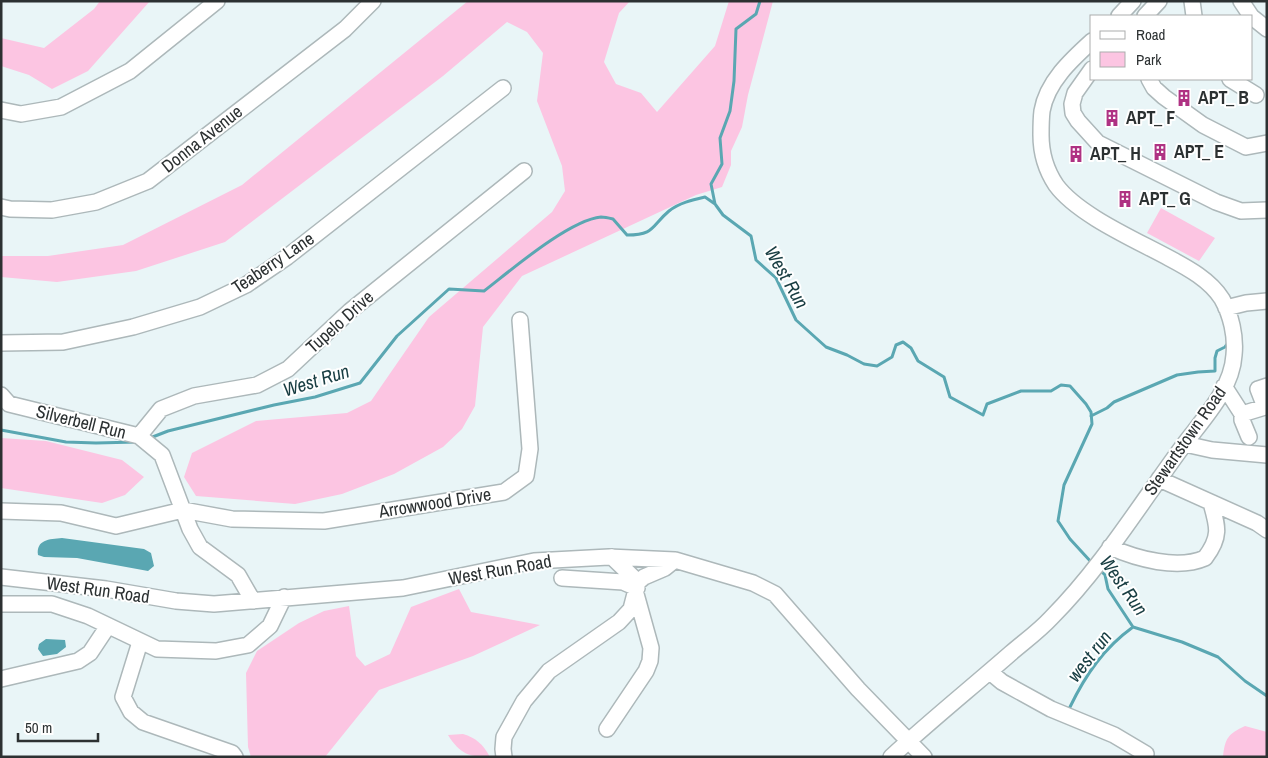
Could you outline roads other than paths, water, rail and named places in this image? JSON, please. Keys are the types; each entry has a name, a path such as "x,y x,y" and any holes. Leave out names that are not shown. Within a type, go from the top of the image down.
{"street":[{"path":"1,110 21,114 61,107 130,71 218,1"},
{"name":"Donna Avenue","path":"1,207 52,210 96,202 148,181 345,29 373,1"},
{"path":"1120,15 1133,1"},
{"path":"1146,15 1158,1"},
{"path":"1192,1 1194,15"},
{"path":"1242,1 1250,15"},
{"path":"1253,18 1267,29"},
{"name":"Stewartstown Road","path":"891,757 1052,617 1084,582 1205,418 1224,386 1234,360 1234,332 1221,298 1203,280 1185,267 1082,208 1057,186 1050,174 1041,146 1042,111 1055,81 1066,67 1090,44"},
{"path":"1090,72 1075,93 1072,104 1073,113 1098,143 1216,202 1241,210 1267,210"},
{"path":"1150,80 1154,88 1164,97 1203,125 1246,146 1267,143"},
{"path":"1232,80 1256,94"},
{"name":"Teaberry Lane","path":"1,343 63,342 133,327 200,307 246,285 287,257 503,88"},
{"name":"Tupelo Drive","path":"139,436 161,409 194,396 256,385 288,369 350,311 524,171"},
{"path":"1226,308 1246,303 1267,301"},
{"name":"Arrowwood Drive","path":"183,510 232,519 324,521 504,492 526,476 530,450 520,320"},
{"path":"1224,386 1242,414 1242,420 1250,437"},
{"path":"1242,414 1266,409 1258,389 1267,386"},
{"name":"Silverbell Run","path":"1,395 9,404 139,436 162,455 190,529 200,547 238,575 253,601"},
{"path":"1185,444 1212,450 1267,455"},
{"path":"1159,479 1257,523 1267,530"},
{"path":"1107,550 1155,561 1188,564 1206,558 1216,538 1218,526 1211,503"},
{"path":"1,511 61,514 116,526 183,510"},
{"path":"607,729 646,672 650,661 651,648 637,588 612,557"},
{"name":"West Run Road","path":"1,577 106,589 176,601 214,604 403,588 534,561 612,557 676,560 753,583 775,594 858,689 924,757"},
{"path":"504,757 504,737 524,701 549,671 619,622 630,610 637,588 644,578 666,568 676,560"},
{"path":"562,578 623,582 637,588"},
{"path":"1,604 52,604 88,616 157,650 216,651 248,645 270,626 284,597"},
{"path":"1,679 78,661 90,653 108,626"},
{"path":"140,642 123,697 131,712 143,722 232,753 236,757"},
{"path":"990,672 1002,682 1051,709 1114,736 1146,754"}],"water":[{"path":"62,538 144,549 151,553 154,566 148,571 77,558 44,557 38,555 41,543"},
{"path":"46,639 65,640 66,647 57,654 43,656 38,649 39,644"}],"waterway":[{"path":"715,204 711,184 722,164 720,138 730,111 734,81 736,29 756,14 760,1"},
{"name":"West Run","path":"150,438 168,431 315,397 360,383 397,336 449,289 484,291 557,236 588,220 601,217 610,218 627,235 636,235 652,229 673,208 705,197 715,204 723,215 751,236 756,260 776,278 796,320 826,347 864,364 877,366 892,357 896,345 903,342 911,348 918,361 944,377 950,397 983,415 987,404 1021,391 1051,391 1061,385 1070,386 1091,412 1092,424 1064,485 1058,521 1070,539 1092,563"},
{"path":"1091,416 1114,402 1177,375 1215,371 1217,351 1228,343"},
{"name":"West Run","path":"1,430 66,442 137,442"},
{"name":"West Run","path":"1100,570 1105,575 1108,589 1133,627 1182,642 1218,657 1245,681 1267,696"},
{"name":"west run","path":"1070,707 1097,662 1113,644 1133,627"}],"place":[{"name":"APT_ B","path":"1184,98"},
{"name":"APT_ F","path":"1112,118"},
{"name":"APT_ E","path":"1160,152"},
{"name":"APT_ H","path":"1076,154"},
{"name":"APT_ G","path":"1125,199"}]}
